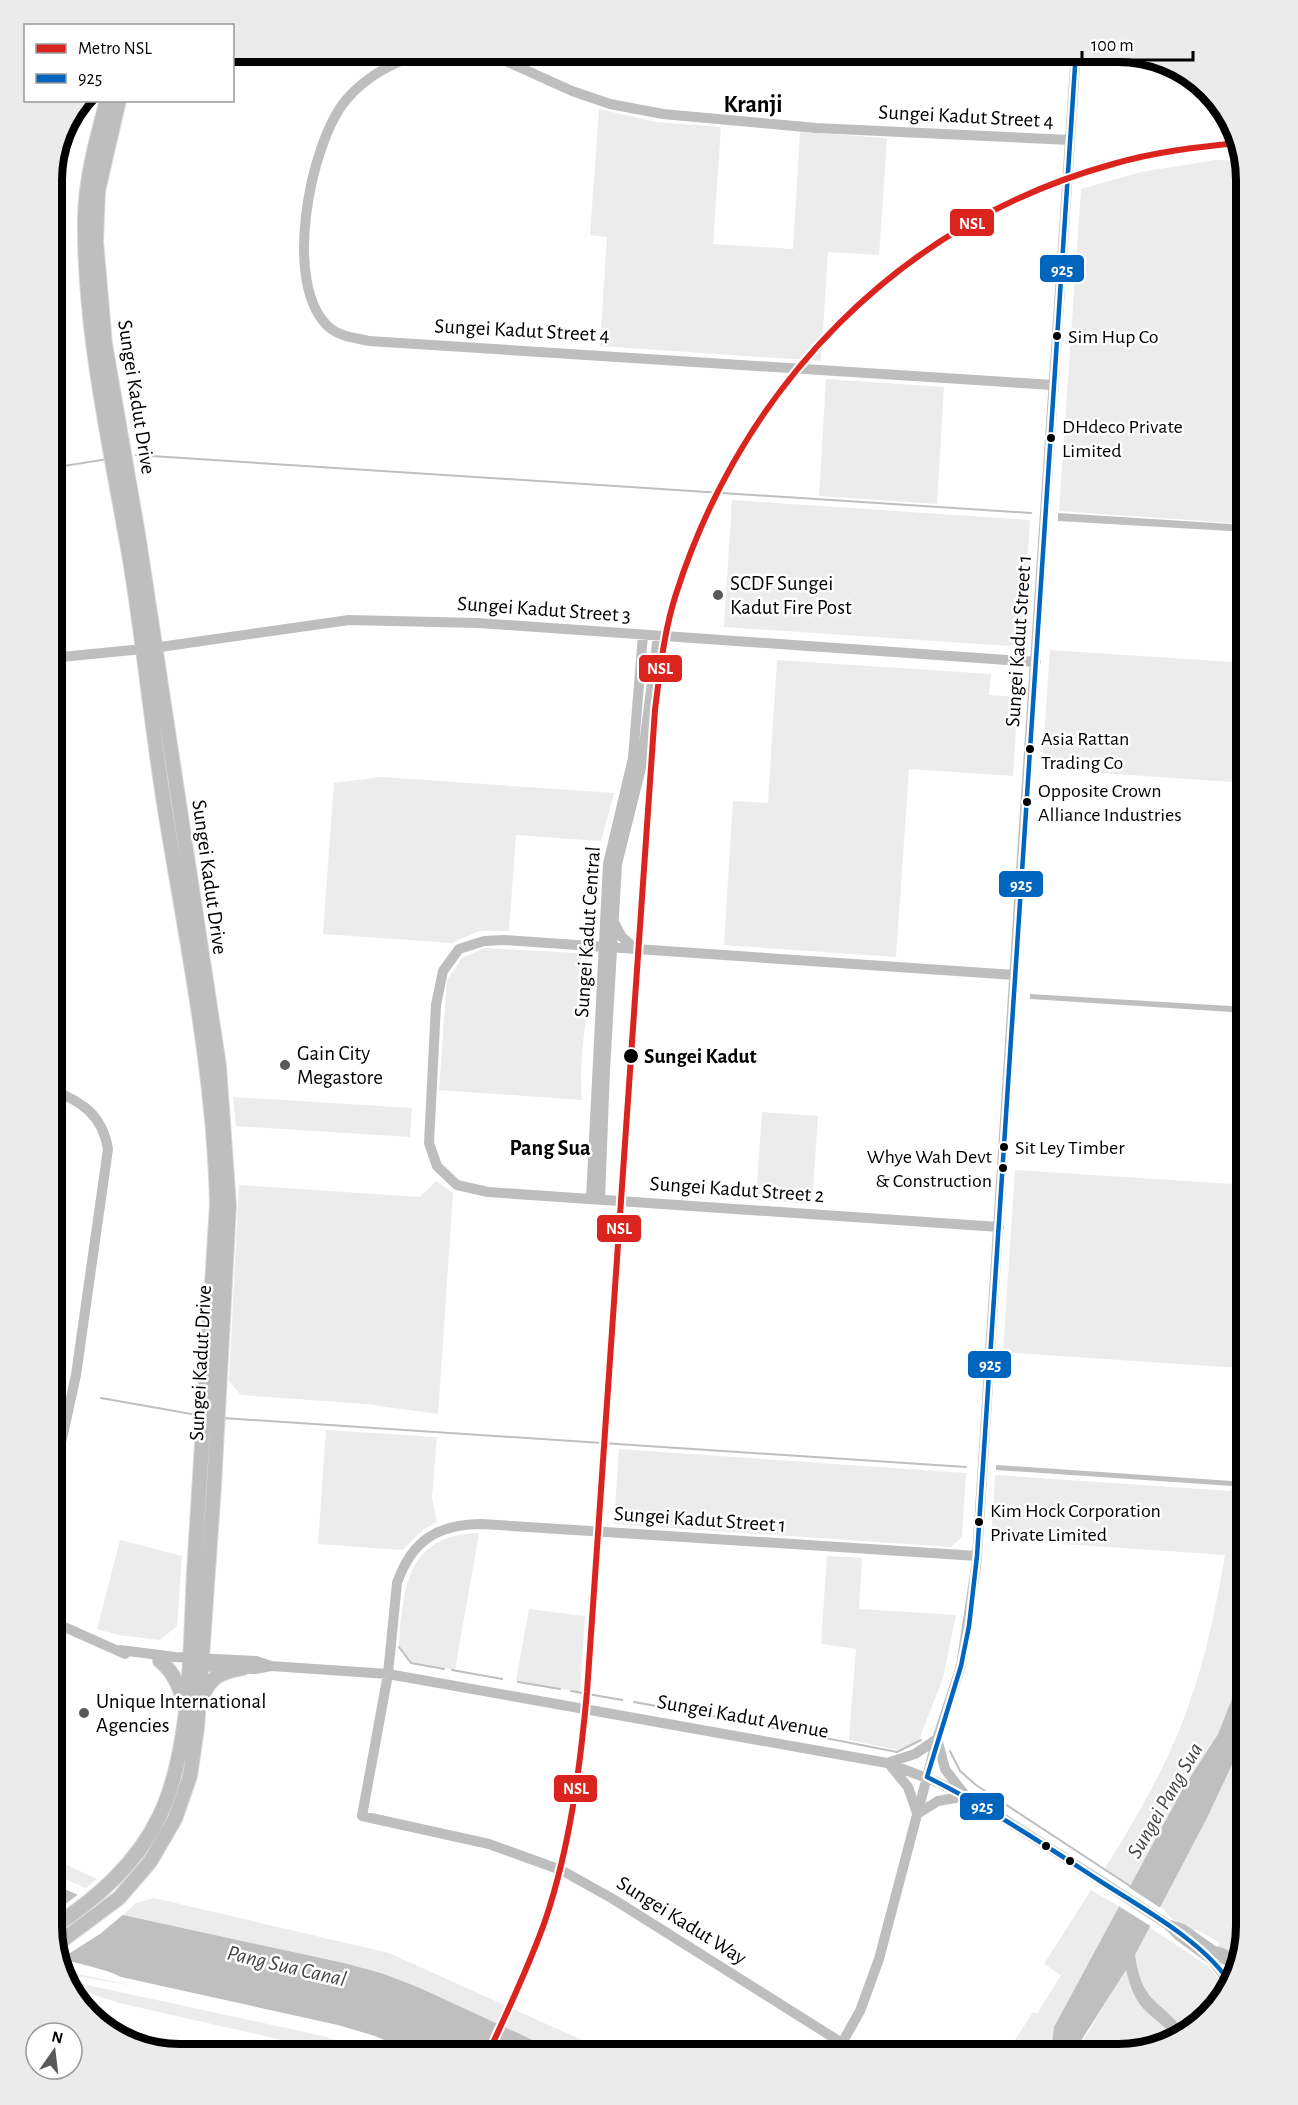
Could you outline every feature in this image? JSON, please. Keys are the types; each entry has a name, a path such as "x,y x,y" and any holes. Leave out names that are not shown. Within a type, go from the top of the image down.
{"main road":[{"name":"Sungei Kadut Drive","path":"107,102 89,174 85,215 87,274 97,357 219,1066 226,1144 229,1206 219,1418 209,1559 195,1662"},
{"name":"Sungei Kadut Drive","path":"119,102 98,192 96,241 105,344 138,534 148,648 206,1070 215,1152 217,1204 194,1573 195,1662"},
{"path":"194,1573 206,1568 209,1559"},
{"path":"160,1662 172,1673 180,1688 184,1705"},
{"path":"63,1940 119,1898 150,1862 175,1819 190,1776 199,1704 195,1662"},
{"path":"62,1920 101,1891 134,1858 160,1814 176,1762 184,1705 195,1662"},
{"path":"199,1704 207,1685 216,1675 243,1668"},
{"path":"1218,1954 1231,1960"}],"street":[{"name":"Sungei Kadut Street 4","path":"394,62 368,78 345,100 327,130 306,204 304,245 309,291 321,319 331,329 347,337 369,341 1053,385"},
{"name":"Sungei Kadut Street 4","path":"508,62 572,91 609,104 663,114 827,128 1070,140"},
{"name":"Sungei Kadut Street 1","path":"927,1777 961,1666 969,1626 977,1556 1075,62"},
{"name":"Sungei Kadut Street 3","path":"62,657 148,648 350,620 478,623 1036,662"},
{"name":"Sungei Kadut Central","path":"595,1199 609,922 608,864 633,758 644,635"},
{"name":"Sungei Kadut Central","path":"609,922 617,864 641,768 658,636"},
{"path":"609,922 633,947 607,965 596,954 577,944 598,933 609,922"},
{"name":"Sungei Kadut Street 2","path":"999,1227 488,1192 457,1185 437,1166 429,1143 435,1005 443,971 459,949 484,941 633,947 1015,975"},
{"path":"62,1094 89,1107 102,1126 108,1149 76,1375 62,1439"},
{"name":"Sungei Kadut Street 1","path":"388,1674 397,1583 402,1568 415,1548 446,1528 482,1524 977,1556"},
{"path":"62,1626 120,1650 195,1662"},
{"path":"120,1650 127,1656 160,1662 195,1662"},
{"name":"Sungei Kadut Avenue","path":"195,1662 256,1661 271,1666"},
{"name":"Sungei Kadut Avenue","path":"195,1662 243,1668 271,1666 388,1674 887,1763 927,1777 966,1796 1118,1892 1163,1922 1212,1960 1225,1977"},
{"name":"Sungei Kadut Way","path":"388,1674 362,1816 489,1844 561,1870 613,1899 842,2043 860,2011 879,1959 927,1777"},
{"path":"937,1739 945,1769 966,1796 938,1801 917,1814 908,1787 887,1763 915,1754 937,1739"},
{"name":"Sungei Kadut Avenue","path":"1163,1922 1183,1929 1218,1954"}],"shaded area":[{"path":"599,109 656,122 721,127 713,244 793,249 800,132 887,138 879,255 828,252 821,361 600,346 607,237 590,235"},
{"path":"1215,160 1234,161 1236,523 1059,511 1081,189 1141,172"},
{"path":"826,379 944,387 937,504 819,496"},
{"path":"732,500 1030,520 1022,637 1011,646 724,627"},
{"path":"1050,650 1236,662 1236,782 1042,769"},
{"path":"777,660 991,674 989,695 1018,697 1013,776 909,769 896,957 724,945 733,801 768,803"},
{"path":"381,777 614,793 601,841 516,835 509,931 479,931 452,943 323,934 334,783"},
{"path":"485,948 576,953 591,971 582,1051 582,1100 439,1090 447,980 462,958"},
{"path":"233,1097 412,1108 410,1137 236,1126"},
{"path":"762,1112 818,1116 812,1204 756,1200"},
{"path":"1015,1170 1236,1184 1236,1368 1003,1352"},
{"path":"436,1181 453,1193 438,1414 366,1404 241,1395 229,1381 239,1185 420,1197"},
{"path":"1236,1416 1236,1481 1232,1481"},
{"path":"326,1430 437,1437 432,1497 437,1522 424,1529 402,1550 318,1544"},
{"path":"619,1449 966,1473 962,1537 951,1547 614,1524"},
{"path":"995,1475 1231,1491 1232,1486 1236,1486 1236,1689 1218,1734 1182,1790 1130,1887 1104,1870 1150,1791 1180,1728 1205,1651 1225,1555 991,1539"},
{"path":"479,1533 455,1670 411,1662 399,1646 403,1604 413,1568 423,1554 436,1543 455,1536"},
{"path":"120,1540 182,1556 177,1626 160,1640 118,1635 97,1629"},
{"path":"827,1556 862,1558 859,1609 956,1615 943,1678 918,1742 898,1750 849,1740 856,1649 821,1644"},
{"path":"529,1609 585,1616 580,1692 516,1681"},
{"path":"1236,1754 1236,1926 1232,1956 1217,1949 1220,1943 1196,1929 1193,1932 1171,1918 1160,1906 1207,1818"},
{"path":"62,1863 97,1879 86,1888 62,1878"},
{"path":"1091,1890 1120,1907 1054,2027 1052,2044 1013,2044 1033,2012 1037,2014 1061,1975 1044,1964"},
{"path":"154,1898 389,1953 590,2043 540,2043 420,1988 344,1963 123,1915 136,1903"},
{"path":"1149,1927 1208,1966 1219,1979 1197,2013 1184,2024 1180,2026 1152,1999 1139,1980 1135,1956 1138,1945"},
{"path":"1126,1969 1134,1994 1169,2032 1142,2041 1119,2044 1081,2044"},
{"path":"72,1973 135,1986 73,1976"},
{"path":"77,1983 323,2036 346,2043 296,2043 119,2003 80,1990"}],"water":[{"path":"1058,513 1236,524 1236,531 1058,521"},
{"path":"1030,994 1236,1006 1236,1012 1030,999"},
{"path":"996,1465 1236,1481 1236,1486 996,1470"},
{"path":"1236,1689 1236,1756 1207,1818 1135,1955 1138,1971 1147,1992 1180,2026 1169,2032 1143,2009 1129,1982 1126,1970 1079,2044 1052,2044 1054,2027 1182,1790 1218,1734"},
{"name":"Pang Sua Canal","path":"62,1888 123,1915 344,1963 384,1974 420,1988 540,2043 391,2043 338,2025 121,1977 67,1960 63,1941"}],"pier":[{"path":"1127,1886 1162,1909 1152,1927 1117,1905"},
{"path":"80,1893 125,1913 100,1934 66,1956 62,1907"}],"waterway":[{"path":"136,455 1031,513"},
{"path":"62,466 108,459"},
{"path":"101,1398 197,1415"},
{"path":"222,1418 966,1467"},
{"path":"399,1647 411,1663 444,1669"},
{"path":"452,1670 502,1679"},
{"path":"518,1682 560,1689"},
{"path":"571,1691 622,1700"},
{"path":"634,1702 700,1714"},
{"path":"712,1716 745,1723"},
{"path":"762,1726 807,1735"},
{"path":"820,1737 897,1752 921,1740"},
{"path":"950,1751 960,1771 976,1785 1133,1888"}],"metro line":[{"name":"NSL","path":"493,2043 526,1970 546,1918 562,1863 577,1778 587,1692 655,710 668,622 676,594 705,518 743,447 788,382 840,323 899,271 964,227 1036,191 1113,164 1144,156 1231,144"}],"transit line":[{"name":"925","path":"1075,62 977,1556 969,1626 961,1666 927,1777 1015,1826 1153,1914 1190,1940 1225,1977"}],"place":[{"name":"Sim Hup Co","path":"1057,336"},
{"name":"DHdeco Private Limited","path":"1051,438"},
{"name":"SCDF Sungei Kadut Fire Post","path":"718,595"},
{"name":"Asia Rattan Trading Co","path":"1030,749"},
{"name":"Opposite Crown Alliance Industries","path":"1027,802"},
{"name":"Sungei Kadut","path":"631,1056"},
{"name":"Gain City Megastore","path":"285,1065"},
{"name":"Sit Ley Timber","path":"1004,1147"},
{"name":"Whye Wah Devt & Construction","path":"1003,1168"},
{"name":"Kim Hock Corporation Private Limited","path":"979,1522"},
{"name":"Unique International Agencies","path":"84,1713"}],"district":[{"name":"Kranji","path":"753,104"},
{"name":"Pang Sua","path":"550,1147"}],"water label":[{"name":"Sungei Pang Sua","path":"1164,1800"}]}
